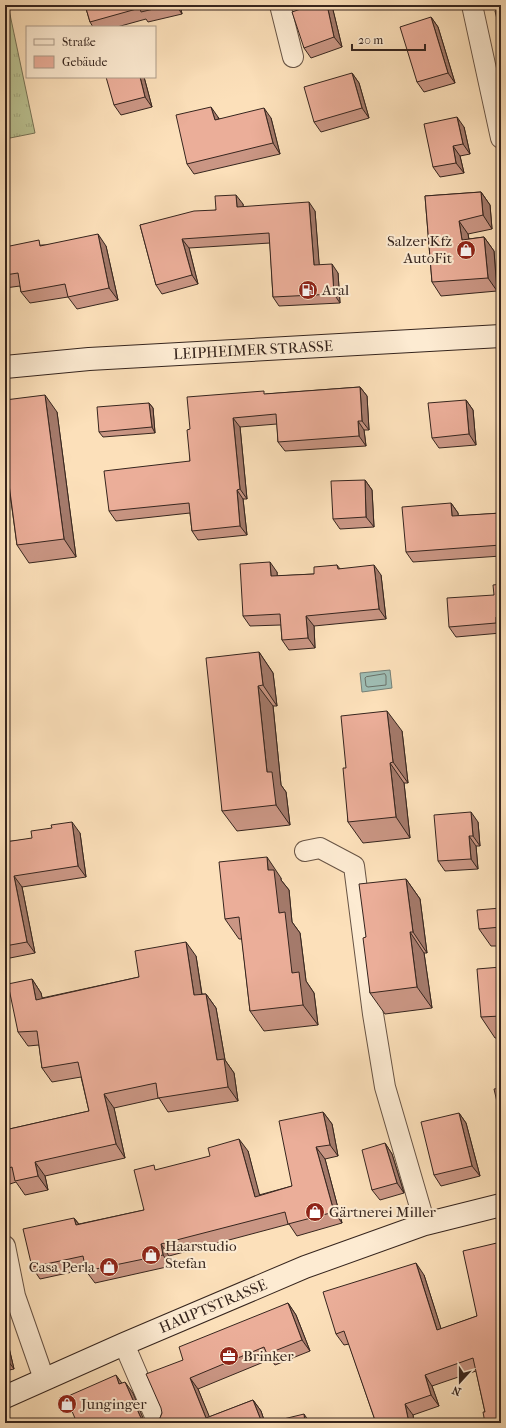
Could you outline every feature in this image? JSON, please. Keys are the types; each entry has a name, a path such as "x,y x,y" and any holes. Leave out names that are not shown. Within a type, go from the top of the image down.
{"street":[{"path":"280,5 293,57"},
{"path":"472,5 501,138"},
{"name":"LEIPHEIMER STRASSE","path":"5,367 89,359 501,336"},
{"path":"305,851 320,848 354,866 373,1014 385,1087 426,1224"},
{"name":"HAUPTSTRASSE","path":"5,1397 287,1274 426,1224 501,1205"},
{"path":"5,1246 10,1296 44,1379"},
{"path":"124,1344 158,1423"}],"green space":[{"path":"5,5 8,5 35,133 5,139"}],"water":[{"path":"390,670 392,688 362,692 360,673"}],"building":[{"path":"85,5 170,5 141,12 140,8 90,22"},
{"path":"312,5 327,5 334,37 304,48 292,12"},
{"path":"501,9 501,36 495,11"},
{"path":"431,17 448,73 417,82 400,27"},
{"path":"352,73 362,108 314,122 304,87"},
{"path":"106,78 140,78 145,97 114,105"},
{"path":"211,107 215,120 264,108 273,143 187,164 176,115"},
{"path":"457,117 463,144 453,146 456,163 433,167 424,124"},
{"path":"481,192 483,215 459,221 462,240 484,237 488,278 432,282 425,196"},
{"path":"236,195 237,207 309,202 314,265 332,264 334,294 273,297 269,233 182,239 192,275 156,285 140,225 194,211 216,210 215,196"},
{"path":"98,234 109,288 68,297 65,284 21,292 18,273 5,275 5,247 39,240 40,246"},
{"path":"360,387 362,421 358,421 359,436 278,442 276,414 233,418 240,489 237,490 240,526 192,531 189,503 109,511 104,471 190,461 187,430 190,429 187,397 264,391 264,394"},
{"path":"45,395 64,539 17,545 5,454 5,400"},
{"path":"466,400 469,434 432,438 428,403"},
{"path":"149,403 152,427 99,432 97,407"},
{"path":"365,480 366,517 333,519 331,481"},
{"path":"451,503 452,516 501,513 501,545 406,552 402,507"},
{"path":"270,562 271,576 314,574 314,567 337,565 338,569 374,565 379,609 306,616 308,638 282,640 280,614 243,616 240,564"},
{"path":"501,584 501,616 496,617 496,623 449,627 447,598 494,595 493,585"},
{"path":"259,652 263,685 258,686 267,772 272,772 276,805 222,811 206,658"},
{"path":"501,653 501,684 499,684 497,654"},
{"path":"387,711 393,762 390,763 396,817 348,822 343,768 346,768 341,716"},
{"path":"499,724 501,724 501,745"},
{"path":"471,812 473,836 469,836 471,859 438,861 434,815"},
{"path":"72,822 78,866 14,876 27,942 5,946 5,842 32,838 31,831 52,828 51,825"},
{"path":"267,857 268,870 274,870 279,913 285,912 292,973 299,972 303,1005 250,1011 239,917 225,919 219,862"},
{"path":"406,879 413,932 410,932 417,987 370,993 363,938 366,937 359,884"},
{"path":"501,908 501,927 479,929 477,910"},
{"path":"186,942 194,995 206,994 217,1060 224,1059 228,1087 158,1098 156,1083 104,1094 116,1144 35,1162 38,1176 15,1181 12,1167 5,1169 5,1130 89,1111 78,1062 42,1068 37,1031 18,1032 8,984 32,979 36,1000 139,977 135,951"},
{"path":"501,967 501,1016 481,1017 477,969"},
{"path":"501,1088 501,1119 494,1089"},
{"path":"323,1112 330,1145 316,1147 334,1212 288,1224 285,1212 161,1244 163,1255 86,1271 83,1256 32,1267 23,1229 74,1218 76,1225 144,1210 134,1170 154,1165 155,1170 210,1156 208,1148 239,1139 255,1197 292,1186 279,1121"},
{"path":"459,1113 472,1166 434,1175 421,1122"},
{"path":"385,1143 397,1183 372,1190 362,1150"},
{"path":"501,1242 501,1423 485,1423 483,1412 485,1412 473,1358 425,1375 431,1395 405,1404 409,1423 376,1423 344,1331 336,1334 323,1292 416,1263 437,1330 477,1316 463,1251"},
{"path":"288,1303 302,1340 267,1354 264,1347 190,1378 206,1418 253,1400 262,1423 154,1423 160,1418 162,1413 146,1374 183,1360 179,1347"},
{"path":"116,1375 119,1384 125,1382 140,1416 143,1421 148,1423 77,1423 66,1397"},
{"path":"304,1414 305,1423 267,1423"}],"place":[{"name":"Salzer Kfz AutoFit","path":"466,250"},
{"name":"Aral","path":"308,290"},
{"name":"Gärtnerei Miller","path":"315,1212"},
{"name":"Haarstudio Stefan","path":"151,1255"},
{"name":"Casa Perla","path":"109,1267"},
{"name":"Brinker","path":"229,1356"},
{"name":"Junginger","path":"67,1404"}]}
